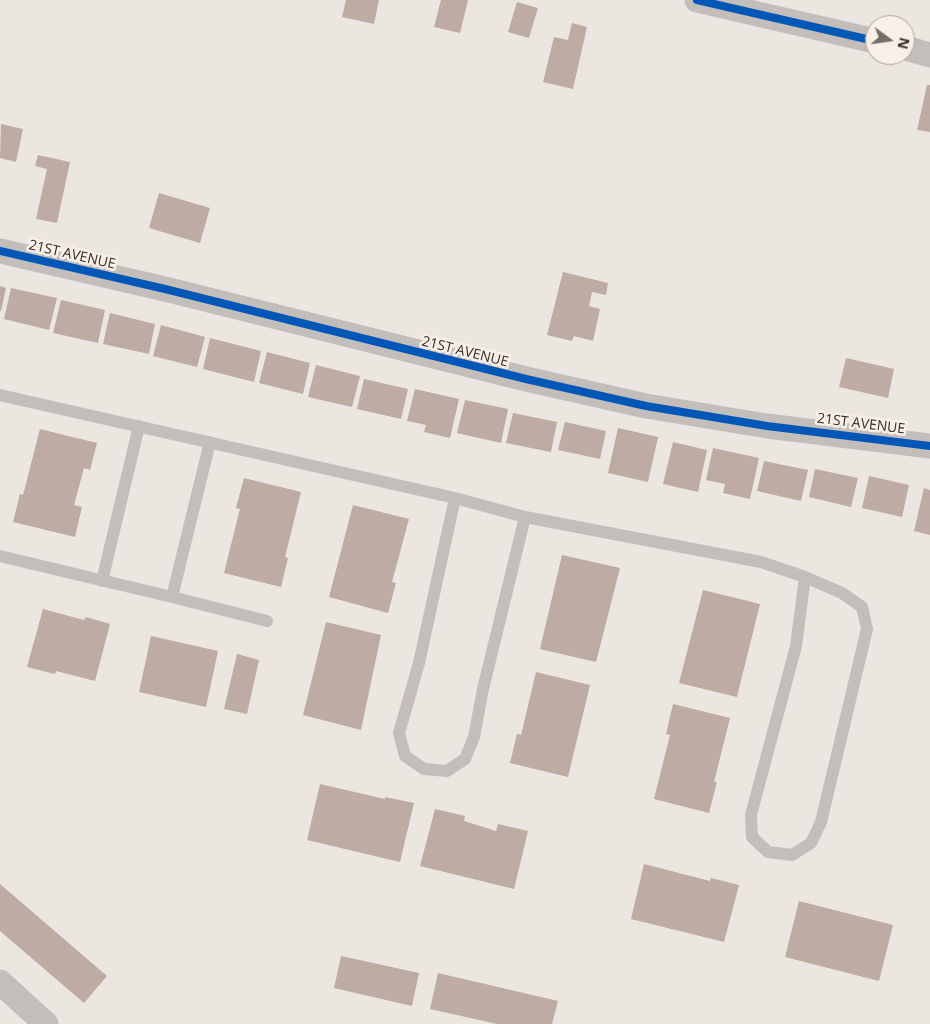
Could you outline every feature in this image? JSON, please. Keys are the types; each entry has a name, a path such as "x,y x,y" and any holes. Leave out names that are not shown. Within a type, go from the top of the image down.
{"street":[{"path":"697,0 865,39"},
{"path":"915,50 930,54"},
{"name":"21ST AVENUE","path":"0,251 165,289 526,379 646,406 767,426 930,446"},
{"path":"0,982 46,1024"}],"lane":[{"path":"0,395 454,498 525,517 761,562 806,577 842,593 862,607 867,629 821,822 811,843 792,855 768,852 752,838 751,815 796,646 806,577"},
{"path":"102,581 139,426"},
{"path":"172,597 210,442"},
{"path":"454,498 419,663 399,733 405,756 424,769 447,771 465,759 474,737 483,689 525,517"},
{"path":"0,556 267,620"}],"building":[{"path":"346,0 379,0 374,24 342,17"},
{"path":"441,0 468,0 460,33 434,27"},
{"path":"517,2 538,8 529,38 508,32"},
{"path":"572,23 587,27 573,89 543,82 554,37 568,40"},
{"path":"927,85 930,85 930,132 917,130"},
{"path":"1,124 23,129 16,162 0,158"},
{"path":"38,155 70,162 57,223 36,219 47,169 35,166"},
{"path":"159,193 210,208 200,243 149,228"},
{"path":"563,272 608,283 606,295 592,292 589,306 600,309 593,341 574,336 572,341 547,335"},
{"path":"0,286 6,288 1,311 0,311"},
{"path":"11,288 57,298 49,330 4,319"},
{"path":"61,300 105,310 98,343 53,333"},
{"path":"110,313 155,324 149,354 103,344"},
{"path":"161,325 205,337 197,367 153,356"},
{"path":"210,338 261,351 254,382 203,369"},
{"path":"267,352 310,363 303,394 259,383"},
{"path":"846,358 894,369 888,398 839,387"},
{"path":"316,365 360,376 352,407 308,397"},
{"path":"364,379 408,389 401,419 357,409"},
{"path":"415,389 459,399 450,438 424,432 426,425 407,421"},
{"path":"465,400 508,409 501,443 457,433"},
{"path":"513,413 557,422 551,452 506,443"},
{"path":"565,422 606,431 600,459 558,450"},
{"path":"618,428 658,437 648,482 608,473"},
{"path":"40,429 97,443 90,470 84,468 74,505 82,507 75,537 13,522 20,494 23,495"},
{"path":"673,442 707,450 698,492 663,484"},
{"path":"713,448 759,458 750,499 723,493 725,484 706,480"},
{"path":"764,461 808,470 801,501 757,491"},
{"path":"815,469 858,478 851,507 809,497"},
{"path":"869,476 909,485 902,517 862,508"},
{"path":"244,478 301,492 285,557 288,558 281,587 224,573 240,509 236,508"},
{"path":"924,488 930,490 930,535 914,531"},
{"path":"353,505 409,519 392,582 396,583 388,613 329,597"},
{"path":"562,555 620,568 596,662 540,649"},
{"path":"703,590 760,604 737,697 679,683"},
{"path":"43,609 84,620 86,617 110,624 95,681 56,671 55,674 27,667"},
{"path":"326,622 381,635 361,730 303,715"},
{"path":"151,636 218,651 206,707 139,692"},
{"path":"237,654 259,660 247,714 224,709"},
{"path":"536,672 590,685 568,777 510,763 517,734 521,735"},
{"path":"673,704 730,718 714,782 717,782 709,813 654,799 670,735 666,734"},
{"path":"320,784 385,799 385,797 414,803 400,862 307,840"},
{"path":"435,809 465,816 464,821 496,831 498,824 528,831 514,889 420,866"},
{"path":"644,864 710,881 711,878 739,885 724,942 631,919"},
{"path":"0,884 107,976 84,1003 0,931"},
{"path":"799,901 893,925 879,981 785,957"},
{"path":"341,956 419,973 412,1006 334,988"},
{"path":"438,973 558,1001 552,1024 497,1024 430,1009"}],"cycle path":[{"path":"697,0 865,39"},
{"path":"0,251 165,289 526,379 646,406 767,426 930,446"}]}
